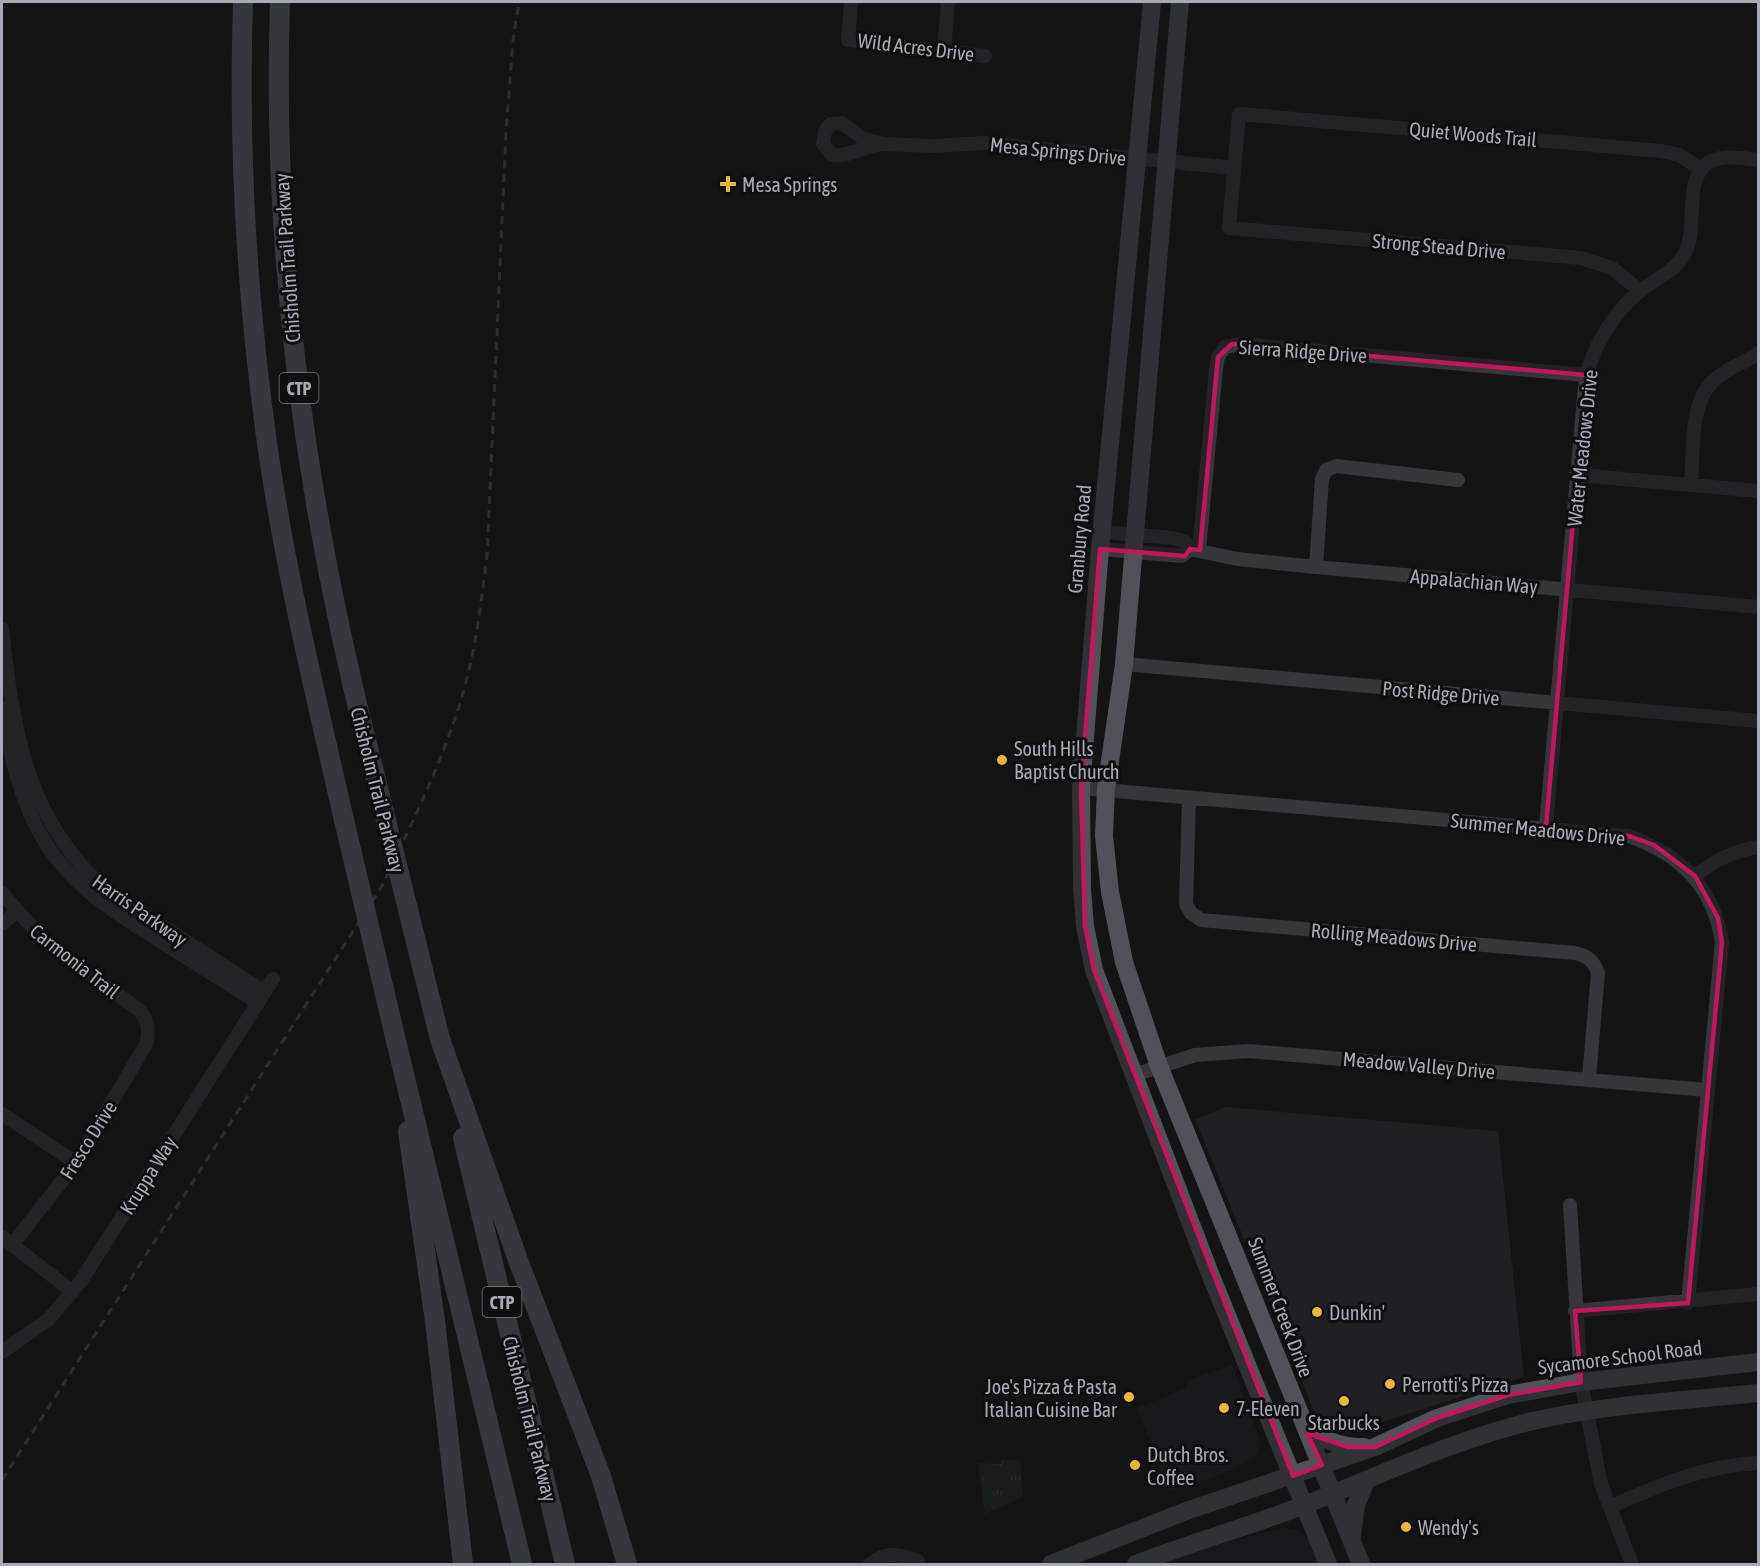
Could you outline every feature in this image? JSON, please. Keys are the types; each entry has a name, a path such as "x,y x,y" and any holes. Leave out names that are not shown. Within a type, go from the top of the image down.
{"highway":[{"name":"Chisholm Trail Parkway","path":"243,2 244,176 260,387 289,572 344,820 522,1564"},
{"name":"Chisholm Trail Parkway","path":"280,2 281,199 304,427 332,601 440,1039 565,1564"},
{"path":"440,1039 518,1260 601,1476 627,1564"},
{"path":"397,1045 415,1194 435,1321 463,1564"}],"main road":[{"name":"Granbury Road","path":"1134,1075 1094,970 1085,926 1082,889 1081,788 1101,541 1152,2"},
{"path":"1159,1066 1124,962 1110,892 1104,836 1106,789 1124,664 1180,2"},
{"name":"Summer Creek Drive","path":"1159,1066 1361,1564"},
{"path":"1134,1075 1209,1271 1328,1564"},
{"path":"1209,1271 1239,1260"},
{"name":"Sycamore School Road","path":"1062,1562 1189,1510 1257,1489 1375,1447 1437,1418 1508,1395 1581,1382 1758,1362"},
{"path":"1136,1564 1188,1544 1256,1524 1493,1431 1536,1420 1586,1412 1758,1393"},
{"path":"1302,1422 1324,1439 1336,1444 1375,1447"},
{"path":"1257,1489 1271,1473 1274,1464 1275,1432"},
{"path":"1352,1540 1352,1522 1366,1481"},
{"path":"1256,1524 1288,1521 1309,1530 1319,1541"}],"street":[{"name":"Wild Acres Drive","path":"851,2 848,40 985,56"},
{"path":"944,51 948,2"},
{"name":"Quiet Woods Trail","path":"1234,168 1239,114 1661,151 1679,155 1701,169"},
{"name":"Mesa Springs Drive","path":"883,144 932,146 984,143 1234,168"},
{"path":"1701,169 1723,158 1758,160"},
{"name":"Strong Stead Drive","path":"1234,168 1229,228 1581,258 1612,268 1640,291"},
{"name":"Water Meadows Drive","path":"1546,827 1569,589 1586,375 1606,330 1640,291 1674,267 1686,253 1691,235 1695,182 1701,169"},
{"name":"Sierra Ridge Drive","path":"1195,550 1216,369 1218,357 1225,347 1241,344 1586,375"},
{"path":"1691,484 1698,408 1705,391 1719,375 1758,352"},
{"path":"1316,567 1322,479 1326,470 1336,466 1458,480"},
{"path":"1578,475 1758,491"},
{"name":"Appalachian Way","path":"1101,541 1134,544 1182,556 1195,550 1237,559 1316,567 1758,607"},
{"name":"Harris Parkway","path":"2,629 4,704 42,807 80,866 138,912 261,998"},
{"name":"Post Ridge Drive","path":"1124,664 1758,721"},
{"name":"Summer Meadows Drive","path":"1081,788 1629,836 1654,845 1695,876 1718,918 1722,942 1688,1303"},
{"name":"Rolling Meadows Drive","path":"1189,799 1186,904 1191,913 1201,920 1575,953 1587,956 1598,973 1589,1078"},
{"path":"1695,876 1714,861 1736,851 1758,847"},
{"name":"Carmonia Trail","path":"2,893 16,912 45,942 139,1010 146,1018 148,1027"},
{"path":"2,924 16,912"},
{"name":"Kruppa Way","path":"2,1352 48,1320 73,1292 273,979"},
{"name":"Fresco Drive","path":"7,1241 76,1163 146,1044 148,1027"},
{"name":"Meadow Valley Drive","path":"1134,1075 1195,1055 1248,1051 1589,1078 1707,1090"},
{"path":"2,1114 76,1163"},
{"path":"1570,1205 1575,1311 1586,1412 1601,1484 1632,1564"},
{"path":"7,1241 73,1292"},
{"path":"1575,1311 1688,1303 1758,1294"},
{"path":"1610,1507 1647,1490 1693,1475 1758,1463"},
{"path":"870,1564 880,1556 897,1553 918,1561"}],"highlighted area":[{"path":"1232,344 1586,375 1546,827 1629,836 1654,845 1695,876 1718,918 1722,942 1688,1303 1575,1311 1581,1382 1508,1395 1437,1418 1375,1447 1348,1447 1307,1433 1322,1465 1293,1476 1094,970 1085,926 1081,788 1100,549 1185,556 1190,549 1200,550 1218,357"}],"shaded area":[{"path":"1226,1107 1498,1131 1524,1377 1348,1433 1334,1430 1318,1421 1195,1119"},
{"path":"1232,1365 1261,1442 1256,1457 1222,1474 1169,1491 1137,1408 1187,1388 1186,1381"},
{"path":"1284,1528 1297,1530 1311,1540 1321,1564 1156,1564 1182,1554"}],"green space":[{"path":"1002,1460 1017,1460 1017,1463 1021,1463 1023,1497 985,1514 978,1463 1001,1464"}],"railway":[{"path":"2,1480 382,886 425,794 453,724 474,647 487,556 506,132 513,40 519,2"}],"place":[{"name":"Mesa Springs","path":"728,184"},
{"name":"South Hills Baptist Church","path":"1002,760"},
{"name":"Dunkin'","path":"1317,1312"},
{"name":"Perrotti's Pizza","path":"1390,1384"},
{"name":"Joe's Pizza & Pasta Italian Cuisine Bar","path":"1129,1397"},
{"name":"Starbucks","path":"1344,1401"},
{"name":"7-Eleven","path":"1224,1408"},
{"name":"Dutch Bros. Coffee","path":"1135,1465"},
{"name":"Wendy's","path":"1406,1527"}]}
